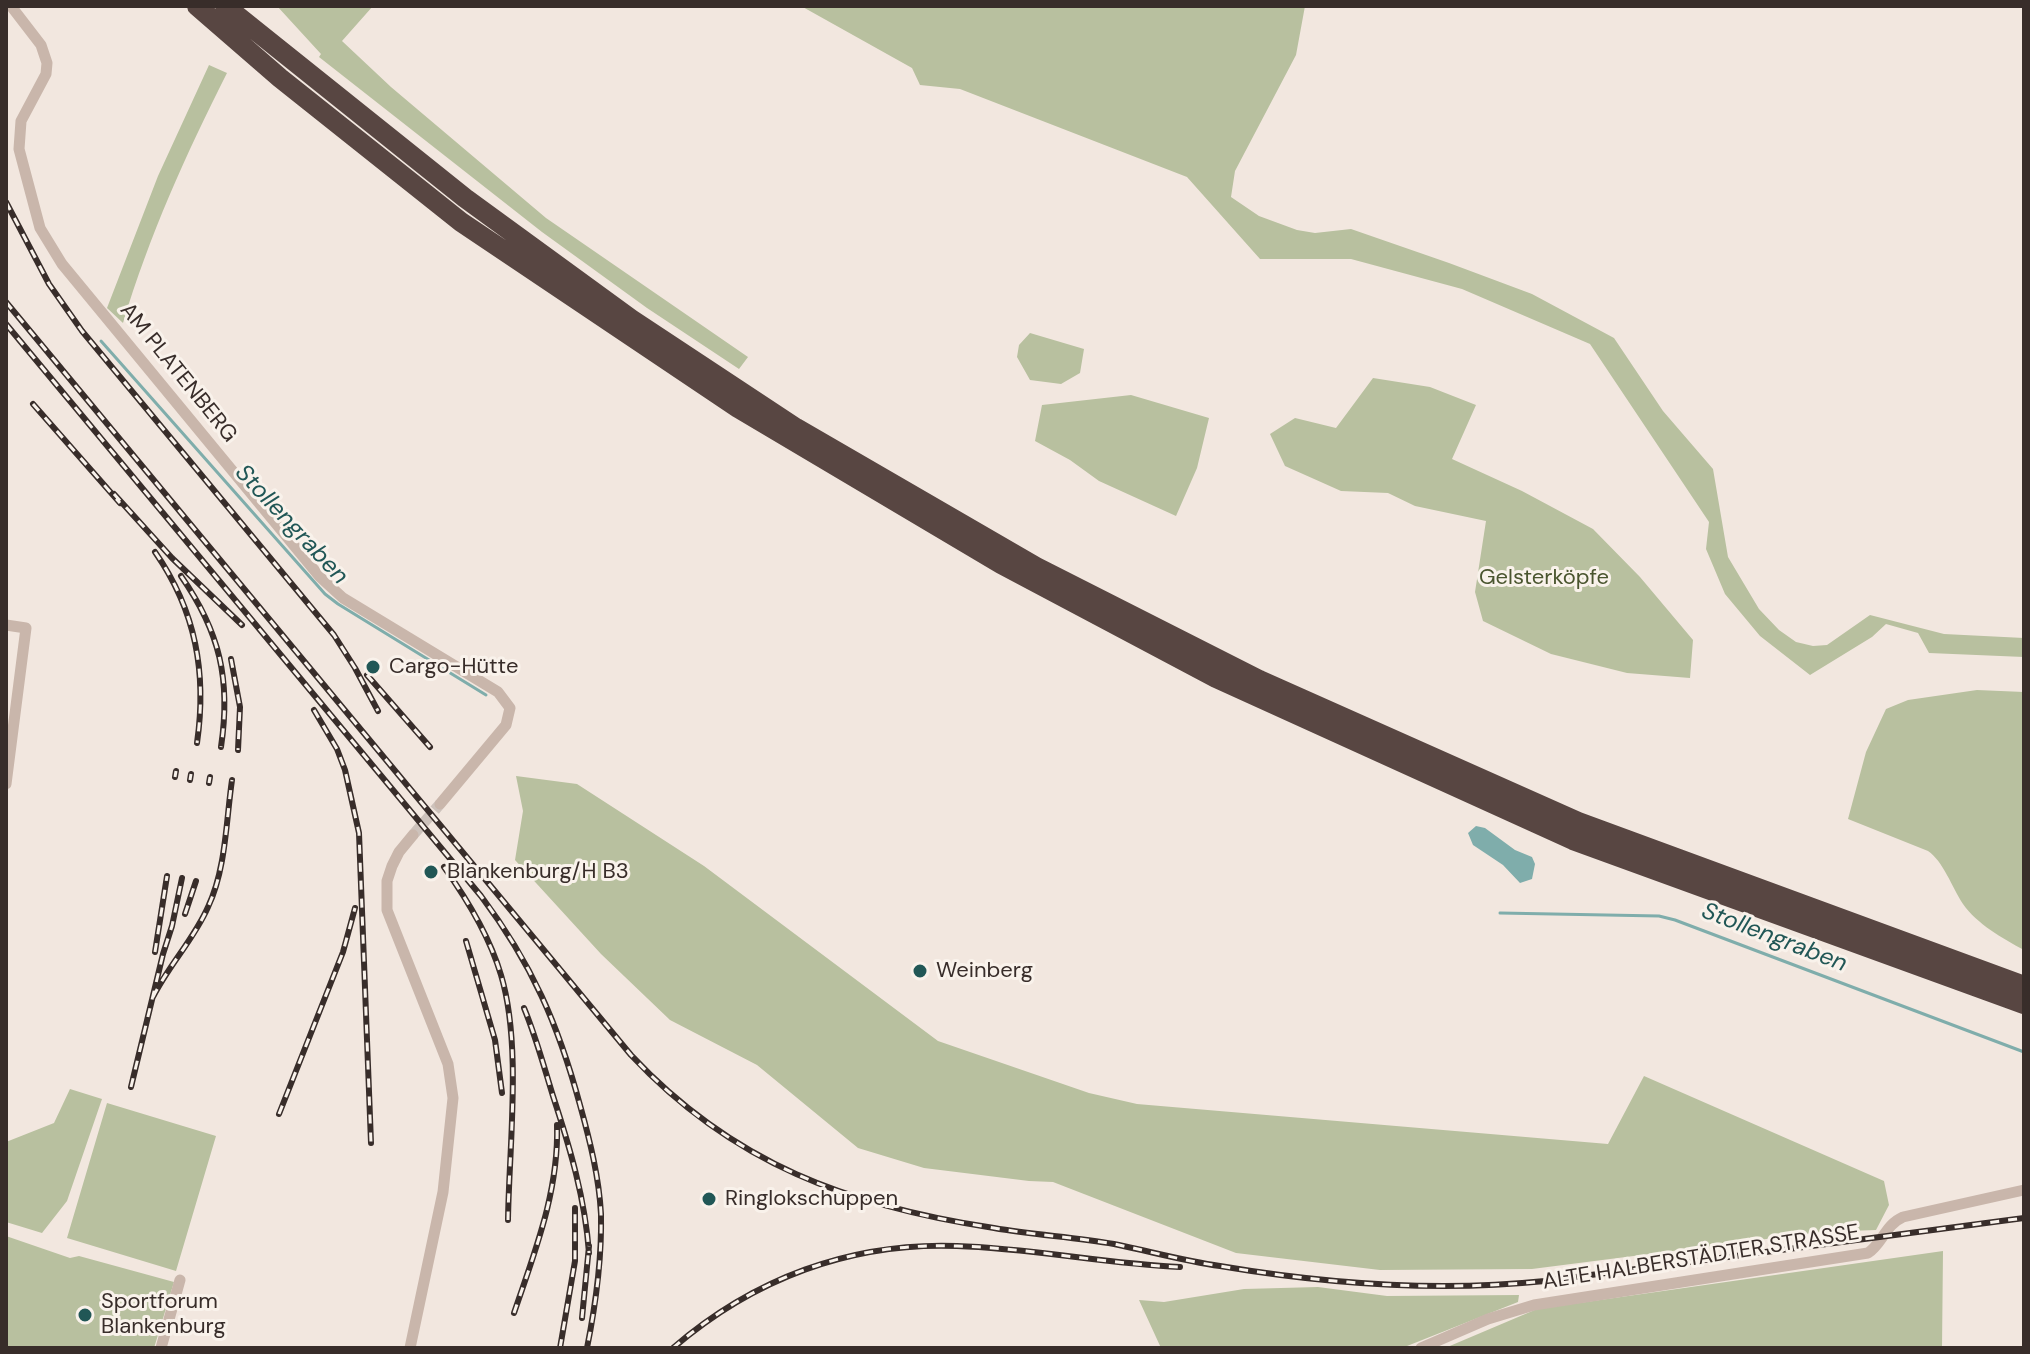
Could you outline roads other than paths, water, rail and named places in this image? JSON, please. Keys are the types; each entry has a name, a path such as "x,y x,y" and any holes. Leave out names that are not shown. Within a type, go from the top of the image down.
{"highway":[{"path":"197,6 280,78 461,222 764,425 1001,564 1216,678 1573,840 2024,1004"},
{"path":"225,6 465,198 631,319 796,428 1036,567 1259,680 1578,822 2024,986"}],"street":[{"name":"AM PLATENBERG","path":"11,6 41,45 47,63 41,86 21,121 18,139 40,228 62,264 320,577 343,598 498,692 510,708 510,717 498,737 440,804"},
{"path":"6,625 26,628 6,784"},
{"path":"410,1348 443,1192 453,1098 448,1064 387,910 387,881 392,866 413,835"},
{"name":"ALTE HALBERSTÄDTER STRASSE","path":"1421,1348 1488,1319 1534,1305 1868,1253 1878,1244 1890,1224 1903,1217 2024,1190"},
{"path":"161,1348 180,1280"}],"water":[{"path":"1476,826 1485,828 1515,850 1532,857 1535,864 1532,879 1520,883 1503,865 1473,845 1468,833"}],"waterway":[{"name":"Stollengraben","path":"101,341 325,594 486,695"},
{"name":"Stollengraben","path":"1500,913 1659,916 1675,920 2024,1052"}],"tunnel":[{"path":"413,835 440,804"}],"railway":[{"path":"6,202 49,284 82,331 334,635 378,711"},
{"path":"6,302 631,1055 670,1093 710,1125 752,1152 796,1174 890,1207 941,1219 1114,1244 1260,1272 1341,1282 1423,1286 1545,1281 2024,1218"},
{"path":"6,324 481,896 515,946 552,1021 572,1076 591,1146 601,1214 596,1298 587,1348"},
{"path":"33,404 120,503"},
{"path":"114,494 172,558 242,625"},
{"path":"155,552 180,597 195,643 200,692 197,743"},
{"path":"181,576 205,617 219,657 224,700 221,747"},
{"path":"231,659 240,707 238,750"},
{"path":"367,675 430,747"},
{"path":"314,710 337,749 345,770 359,833 371,1143"},
{"path":"175,777 176,771"},
{"path":"190,780 191,774"},
{"path":"209,783 210,777"},
{"path":"153,997 196,930 214,892 222,861 232,780"},
{"path":"444,867 484,933 501,975 507,1003 513,1064 508,1220"},
{"path":"155,952 167,876"},
{"path":"131,1087 182,878"},
{"path":"185,914 196,881"},
{"path":"279,1114 343,952 355,908"},
{"path":"466,941 495,1040 502,1093"},
{"path":"524,1008 571,1154 589,1253"},
{"path":"514,1313 550,1197 557,1125"},
{"path":"560,1348 575,1261 575,1208"},
{"path":"582,1318 589,1246"},
{"path":"673,1348 736,1302 770,1284 841,1258 879,1251 917,1246 985,1247 1180,1267"}],"place":[{"name":"Cargo-Hütte","path":"373,667"},
{"name":"Blankenburg/H B3","path":"431,872"},
{"name":"Weinberg","path":"920,971"},
{"name":"Ringlokschuppen","path":"709,1199"},
{"name":"Sportforum Blankenburg","path":"85,1315"}],"park label":[{"name":"Gelsterköpfe","path":"1544,578"}]}
